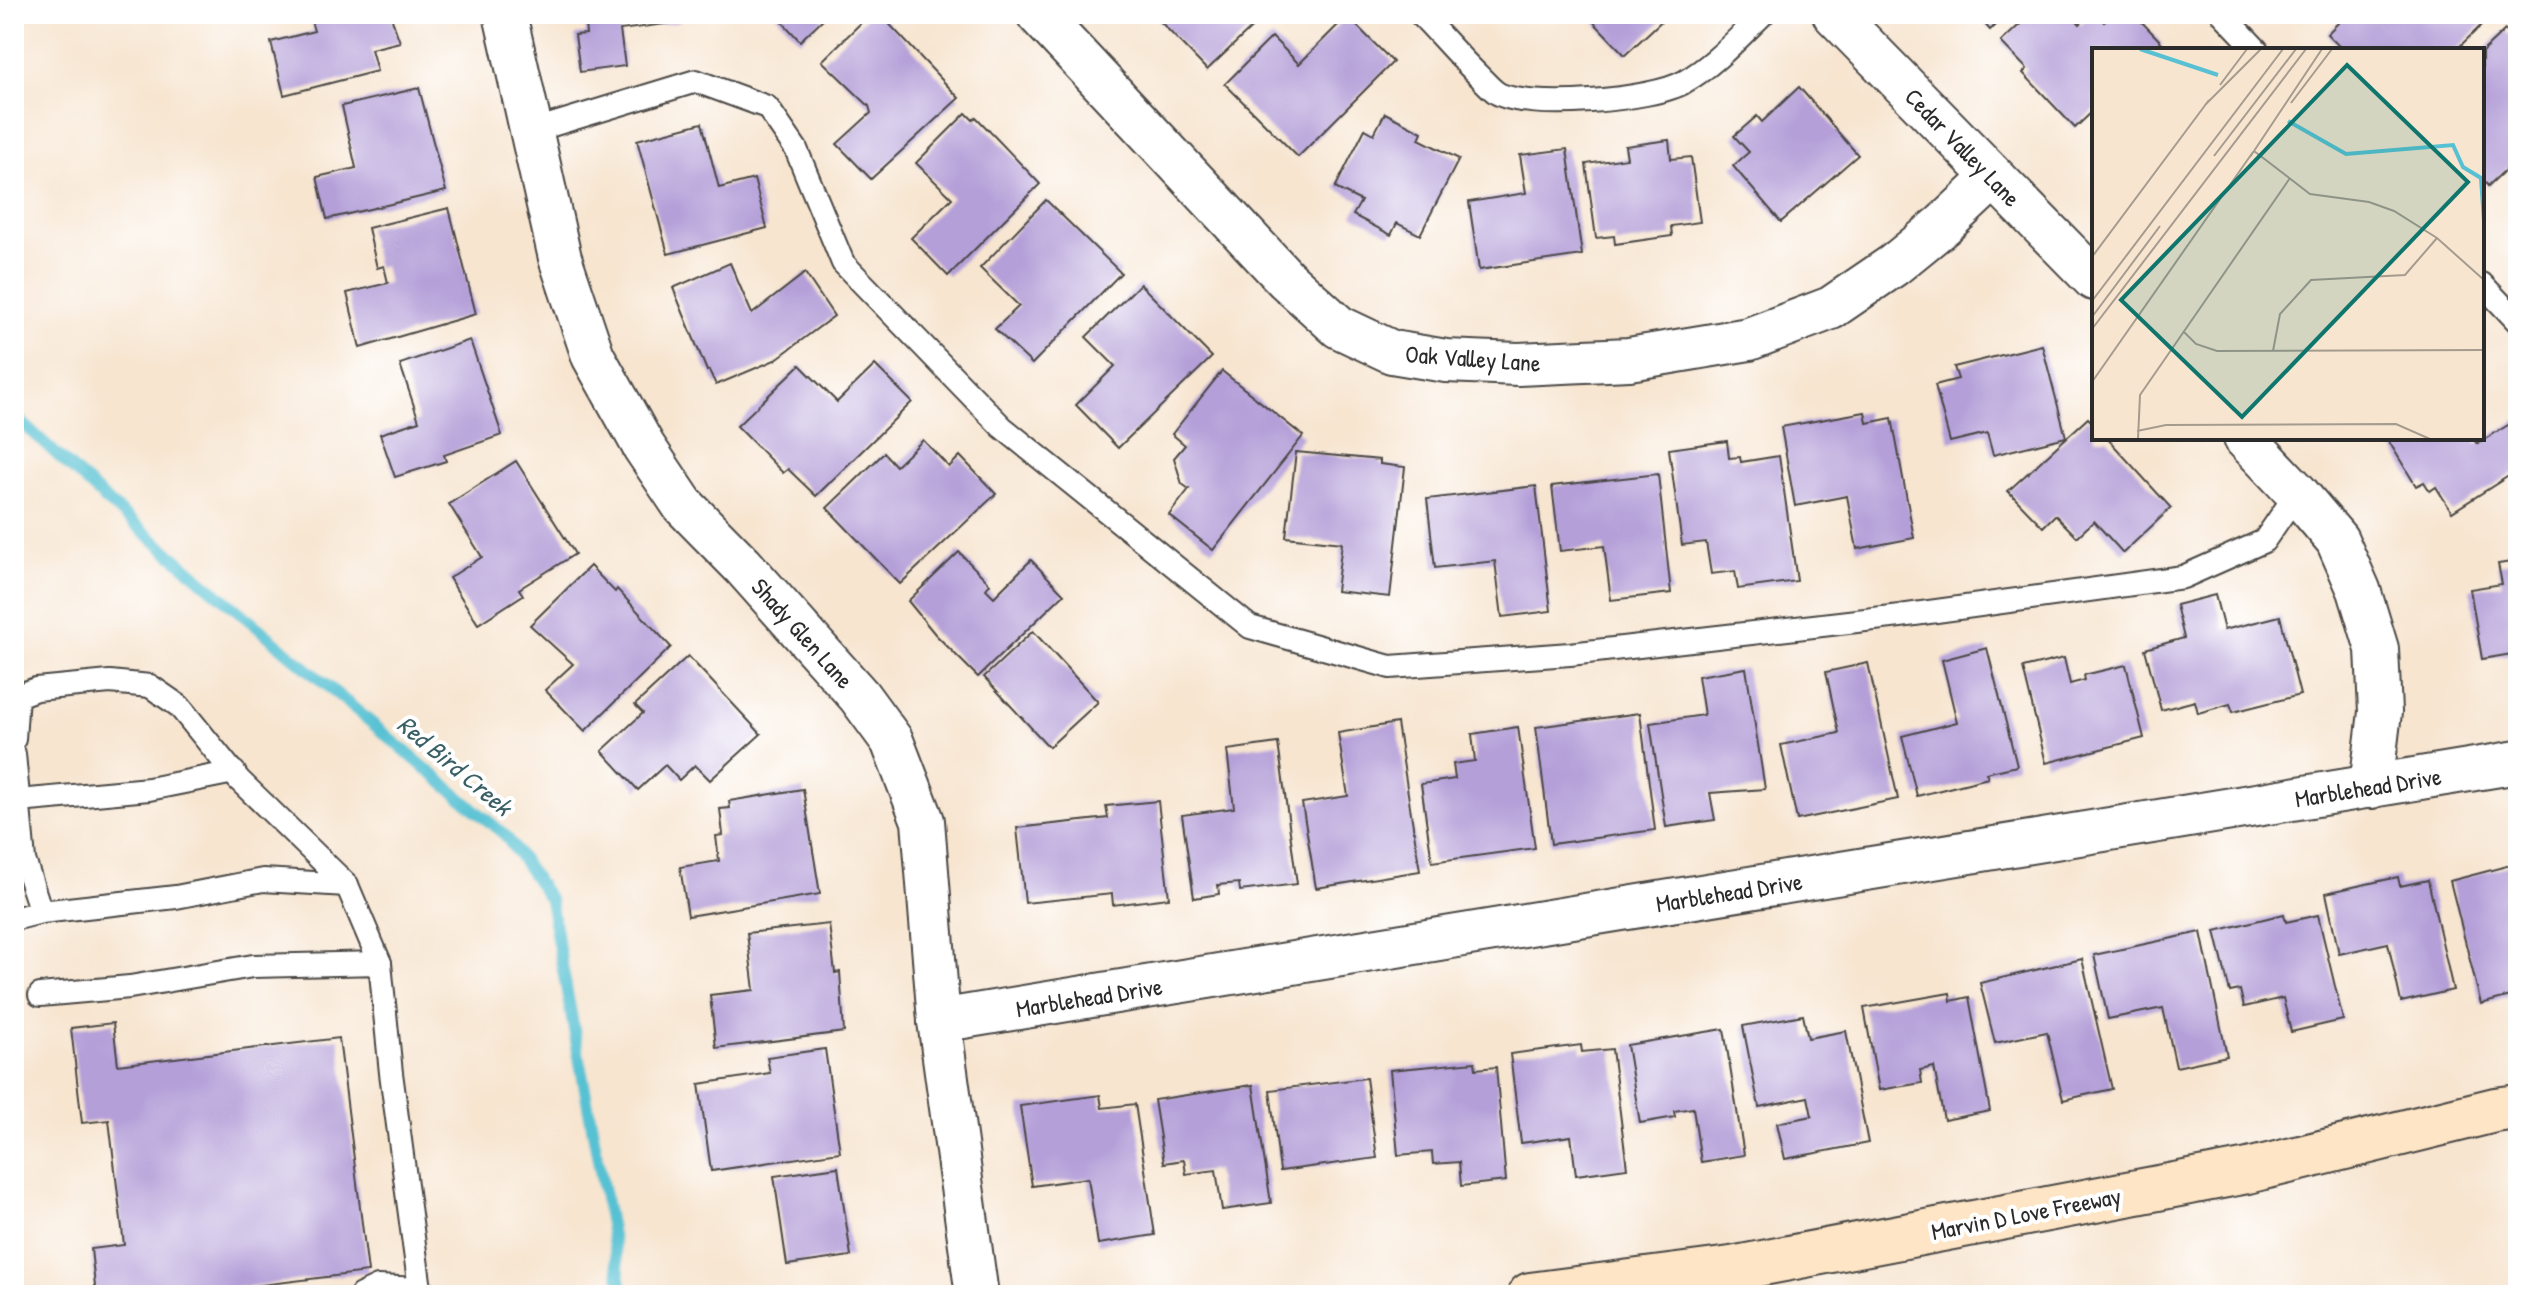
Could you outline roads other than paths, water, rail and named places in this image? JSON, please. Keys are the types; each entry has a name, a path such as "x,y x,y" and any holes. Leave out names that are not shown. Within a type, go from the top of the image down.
{"main road":[{"name":"Marvin D Love Freeway","path":"1530,1295 1731,1269 2201,1180 2518,1107"}],"street":[{"name":"Shady Glen Lane","path":"505,14 560,258 593,356 644,447 683,505 743,566 859,696 892,741 923,821 939,1021 977,1295"},
{"name":"Oak Valley Lane","path":"1038,14 1286,279 1339,327 1392,352 1446,361 1518,364 1629,359 1749,339 1831,308 1894,265 1993,178"},
{"name":"Cedar Valley Lane","path":"1834,14 2092,277"},
{"path":"2247,440 2337,540 2359,590 2377,649 2380,712 2371,787"},
{"name":"Marblehead Drive","path":"939,1021 2518,762"}],"lane":[{"path":"1420,14 1496,93 1519,101 1546,103 1615,98 1681,84 1706,68 1763,14"},
{"path":"2223,14 2255,48"},
{"path":"532,131 696,81 767,107 796,149 843,263 1002,427 1250,627 1390,667 1570,654 1900,616 2183,577 2264,541 2297,493"},
{"path":"2484,286 2518,322"},
{"path":"14,739 17,696 36,689 110,682 150,686 179,706 234,772 347,885 380,963 391,1073 420,1289 378,1287 361,1295"},
{"path":"14,754 24,860 41,912"},
{"path":"19,801 149,789 234,772"},
{"path":"14,919 41,912 176,897 263,880 347,885"},
{"path":"40,995 130,987 253,966 380,963"}],"waterway":[{"name":"Red Bird Creek","path":"14,415 106,500 505,835 550,900 623,1295"}]}
